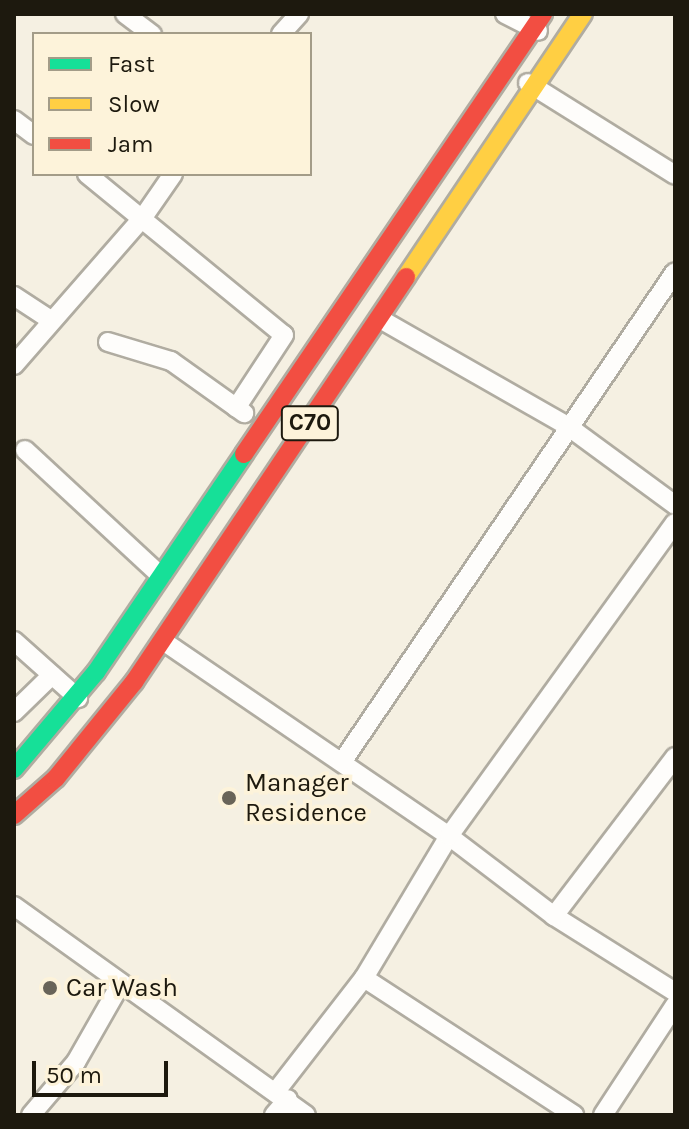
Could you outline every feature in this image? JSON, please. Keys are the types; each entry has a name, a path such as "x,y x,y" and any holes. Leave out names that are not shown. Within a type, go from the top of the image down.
{"highway":[{"name":"C70","path":"14,815 56,778 163,641 583,14"},
{"name":"C70","path":"14,769 78,698 538,21"}],"street":[{"path":"125,14 149,32"},
{"path":"283,32 299,14"},
{"path":"505,14 538,21 562,44"},
{"path":"508,65 534,88 675,175"},
{"path":"14,120 32,134"},
{"path":"90,176 144,216 284,335 236,408"},
{"path":"14,365 49,319 144,216 172,176"},
{"path":"342,762 675,272"},
{"path":"14,296 49,319"},
{"path":"380,319 569,427 675,505"},
{"path":"108,342 171,361 263,425"},
{"path":"25,450 161,576"},
{"path":"274,1115 283,1094 364,978 449,836 675,523"},
{"path":"14,641 78,698"},
{"path":"163,641 449,836 554,916 675,992"},
{"path":"14,712 52,675"},
{"path":"554,916 675,757"},
{"path":"14,906 120,985 283,1094 306,1115"},
{"path":"364,978 574,1115"},
{"path":"31,1115 76,1062 120,985"},
{"path":"603,1115 675,1005"}],"traffic: fast":[{"path":"14,769 96,672 244,454"}],"traffic: slow":[{"path":"406,277 583,14"}],"traffic: jam":[{"path":"244,454 543,14"},
{"path":"14,815 56,778 134,682 406,277"}],"place":[{"name":"Manager Residence","path":"229,798"},
{"name":"Car Wash","path":"50,988"}]}
